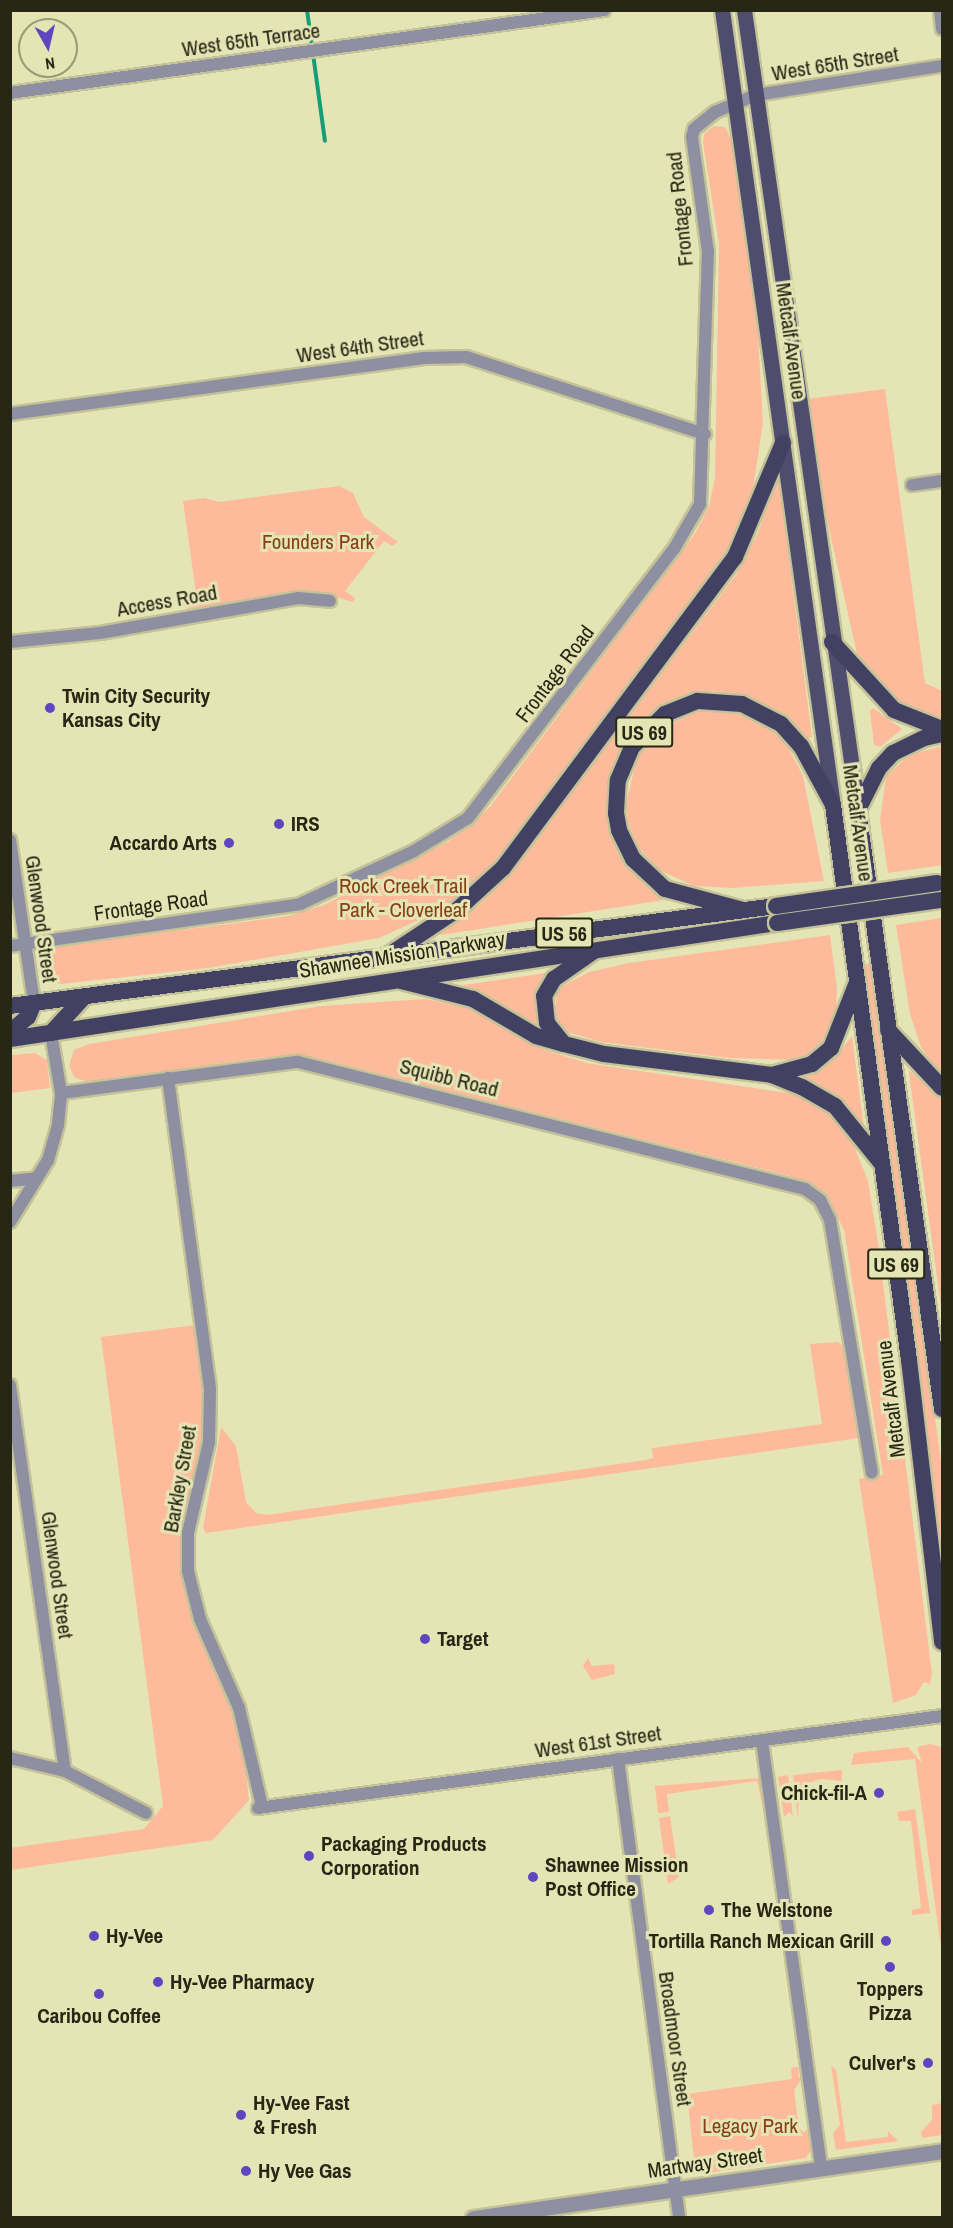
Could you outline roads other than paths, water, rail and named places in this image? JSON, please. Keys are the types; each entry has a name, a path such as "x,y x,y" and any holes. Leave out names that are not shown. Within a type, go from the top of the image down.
{"highway":[{"path":"386,957 457,910 503,868 735,557 783,443"},
{"path":"832,642 894,710 942,729"},
{"name":"US 69","path":"742,910 664,889 647,876 624,843 615,813 616,796 624,762 640,736 682,706 714,700 742,704 769,715 793,736 833,805"},
{"path":"858,810 879,768 893,753 924,738 942,734"},
{"name":"Metcalf Avenue","path":"833,805 882,1164 942,1642"},
{"name":"Metcalf Avenue","path":"858,810 942,1409"},
{"name":"Shawnee Mission Parkway","path":"10,1006 940,883"},
{"name":"Shawnee Mission Parkway","path":"10,1039 390,979 942,900"},
{"path":"564,1044 547,1023 544,996 554,979 597,949"},
{"path":"390,979 473,999 524,1030 564,1044 604,1054 772,1075 821,1096 835,1106 882,1164"},
{"path":"772,1075 812,1064 831,1048 857,981"},
{"path":"51,1033 85,996"},
{"path":"10,1032 27,1017 34,1003"},
{"path":"888,1030 942,1088"},
{"path":"937,1372 942,1353"}],"main road":[{"name":"Metcalf Avenue","path":"722,10 833,805"},
{"name":"Metcalf Avenue","path":"744,10 832,642 858,810"}],"street":[{"name":"West 65th Terrace","path":"10,93 604,10"},
{"path":"940,10 942,29"},
{"name":"West 65th Street","path":"735,105 756,95 942,66"},
{"name":"Frontage Road","path":"10,946 300,904 414,851 468,818 692,522 700,504 705,434 708,252 692,137 701,121 735,105"},
{"name":"West 64th Street","path":"10,414 424,358 466,357 705,434"},
{"path":"912,485 942,481"},
{"name":"Access Road","path":"10,642 100,633 298,598 330,601"},
{"name":"Glenwood Street","path":"10,840 34,1003"},
{"path":"10,1222 37,1178 54,1141 61,1093 51,1033"},
{"name":"Squibb Road","path":"61,1093 284,1062 304,1063 800,1187 826,1210 872,1473"},
{"name":"Barkley Street","path":"168,1078 210,1389 209,1442 188,1533 188,1571 200,1619 240,1708 260,1807"},
{"path":"10,1181 37,1178"},
{"name":"Glenwood Street","path":"10,1385 65,1771"},
{"name":"West 61st Street","path":"260,1807 942,1716"},
{"path":"762,1741 821,2168"},
{"path":"10,1758 65,1771 146,1814"},
{"name":"Broadmoor Street","path":"618,1759 679,2217"},
{"name":"Martway Street","path":"473,2217 942,2151"}],"waterway":[{"path":"307,10 325,141"}],"place":[{"name":"Twin City Security Kansas City","path":"50,708"},
{"name":"IRS","path":"279,824"},
{"name":"Accardo Arts","path":"229,843"},
{"name":"Target","path":"425,1639"},
{"name":"Chick-fil-A","path":"879,1793"},
{"name":"Packaging Products Corporation","path":"309,1856"},
{"name":"Shawnee Mission Post Office","path":"533,1877"},
{"name":"The Welstone","path":"709,1910"},
{"name":"Hy-Vee","path":"94,1936"},
{"name":"Tortilla Ranch Mexican Grill","path":"886,1941"},
{"name":"Toppers Pizza","path":"890,1967"},
{"name":"Hy-Vee Pharmacy","path":"158,1982"},
{"name":"Caribou Coffee","path":"99,1994"},
{"name":"Culver's","path":"928,2063"},
{"name":"Hy-Vee Fast & Fresh","path":"241,2115"},
{"name":"Hy Vee Gas","path":"246,2171"}],"park label":[{"name":"Founders Park","path":"318,542"},
{"name":"Rock Creek Trail Park - Cloverleaf","path":"403,898"},
{"name":"Legacy Park","path":"750,2126"}]}
